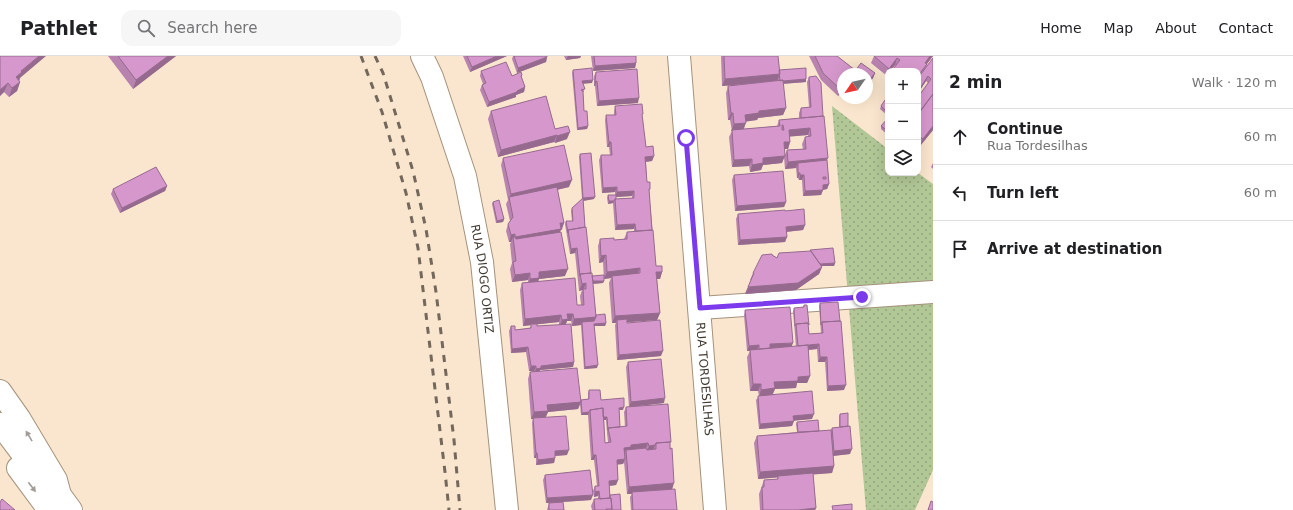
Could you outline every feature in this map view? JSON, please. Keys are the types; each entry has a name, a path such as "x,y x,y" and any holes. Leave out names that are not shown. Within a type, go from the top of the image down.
{"street":[{"name":"RUA DIOGO ORTIZ","path":"422,56 432,77 465,176 482,262 507,510"},
{"name":"RUA TORDESILHAS","path":"679,56 716,510"},
{"path":"700,308 933,292"},
{"path":"0,391 19,418 56,480 60,505"},
{"path":"0,424 60,505"},
{"path":"0,445 60,505"}],"green space":[{"path":"832,106 885,147 885,176 921,175 933,184 933,470 915,510 866,510"}],"building":[{"path":"0,56 39,56 16,77 20,82 12,88 8,83 0,90"},
{"path":"118,56 168,56 136,80"},
{"path":"467,56 497,56 472,67"},
{"path":"514,56 547,56 547,57 518,68"},
{"path":"594,56 636,56 636,63 595,66"},
{"path":"724,56 778,56 780,74 725,79"},
{"path":"815,56 837,56 852,68 837,68 837,86 823,73"},
{"path":"874,56 930,56 925,63 927,64 921,72 921,68 894,68 900,60 897,58 890,68"},
{"path":"933,58 933,94 921,110 921,93 931,79 928,76 921,87 921,74"},
{"path":"506,62 512,76 521,72 525,87 517,92 489,102 482,85 486,83 481,71"},
{"path":"861,63 868,68 857,68"},
{"path":"592,68 593,80 582,81 585,89 581,90 583,91 584,111 587,111 588,126 578,128 573,70"},
{"path":"806,68 806,79 780,81 779,70"},
{"path":"637,69 639,98 599,101 597,81 595,82 596,72"},
{"path":"816,76 821,83 823,116 801,118 801,108 811,107 809,77"},
{"path":"783,80 786,108 759,111 759,113 745,115 746,123 734,124 733,113 731,113 728,86"},
{"path":"933,94 933,126 923,139 921,137 921,110"},
{"path":"546,96 555,129 568,126 570,132 501,150 491,111"},
{"path":"885,100 885,110 881,106"},
{"path":"642,104 646,147 653,146 654,156 645,157 647,182 650,182 649,189 652,230 636,231 635,224 617,225 615,199 634,198 634,191 617,192 617,187 603,188 601,155 612,155 606,115 616,115 615,106"},
{"path":"824,116 828,158 788,162 787,150 806,149 805,137 811,136 810,128 789,130 790,142 784,142 785,156 763,158 763,163 752,165 752,159 734,160 732,130 780,126 779,120"},
{"path":"885,121 885,129 881,126"},
{"path":"564,145 572,180 511,194 503,158"},
{"path":"591,153 595,197 583,198 580,154"},
{"path":"827,160 829,184 823,185 823,190 805,191 804,175 800,175 800,173 798,173 798,163"},
{"path":"156,167 167,186 122,208 113,189"},
{"path":"783,171 786,202 737,206 734,175"},
{"path":"557,187 564,223 560,223 561,229 515,237 515,234 511,235 508,224 513,217 509,197"},
{"path":"608,195 616,195 616,199 614,201 609,201"},
{"path":"583,198 585,227 568,230 568,233 566,221 573,221 572,208"},
{"path":"499,200 504,219 497,221 493,202"},
{"path":"804,209 805,225 786,227 787,237 740,240 738,214"},
{"path":"586,227 591,273 580,274 580,276 577,248 571,249 568,230"},
{"path":"653,230 656,266 662,266 662,272 656,272 660,313 615,316 612,276 640,273 640,268 607,272 606,255 601,256 600,239 627,239 627,232"},
{"path":"561,232 568,269 539,272 539,278 530,279 530,273 515,275 513,262 516,261 513,237 516,239"},
{"path":"833,248 835,263 820,264 810,250"},
{"path":"811,251 822,267 798,283 748,287 762,255 772,254 777,258 779,253"},
{"path":"592,273 596,317 574,319 573,314 567,314 568,319 562,320 561,315 525,319 522,283 575,278 577,305 584,305 583,289 586,289 586,283 582,284 580,274"},
{"path":"604,275 604,281 593,281 592,276"},
{"path":"838,302 840,321 822,322 821,325 820,303"},
{"path":"804,305 807,305 809,325 808,323 796,324 795,326 794,308 804,307"},
{"path":"790,307 793,343 770,344 770,348 759,349 759,345 749,346 745,310"},
{"path":"605,314 606,323 594,324 598,365 585,367 582,322 594,321 596,315"},
{"path":"627,319 627,323 660,320 663,351 619,355 617,320"},
{"path":"841,321 846,385 828,386 827,357 820,357 819,344 798,346 796,324 808,323 809,334 823,333 822,322"},
{"path":"531,324 537,324 537,326 571,324 574,362 541,366 541,368 536,369 536,366 531,366 528,347 512,349 511,326 515,326 515,330 531,328"},
{"path":"808,345 810,376 798,377 798,381 774,382 775,388 761,390 761,384 753,384 750,350"},
{"path":"661,359 665,398 631,402 628,362"},
{"path":"577,368 581,402 547,405 548,411 534,412 530,372"},
{"path":"589,390 600,390 601,400 624,398 624,407 619,408 620,427 608,428 608,430 607,417 603,417 603,408 582,413 581,400 589,399"},
{"path":"812,391 814,414 793,416 794,421 760,424 758,396"},
{"path":"668,404 671,442 656,443 655,445 649,446 648,443 631,445 631,447 624,448 625,459 617,460 618,480 609,481 610,498 600,499 599,491 595,492 595,486 599,486 596,455 593,455 590,410 603,408 605,443 611,442 608,428 627,426 626,407"},
{"path":"848,413 848,426 840,427 840,414"},
{"path":"566,416 569,450 555,451 555,458 538,460 533,418"},
{"path":"818,420 819,431 798,432 797,422"},
{"path":"850,426 852,449 834,451 832,428"},
{"path":"831,430 834,466 760,472 757,436"},
{"path":"670,442 670,449 672,448 674,483 629,487 626,450 646,448 647,450 656,449 656,443"},
{"path":"590,470 593,495 547,498 545,475"},
{"path":"813,473 816,508 798,510 763,510 762,487 764,487 764,480 778,479 778,476"},
{"path":"675,489 677,510 633,510 632,492"},
{"path":"620,494 621,510 612,510 610,495"},
{"path":"611,498 612,509 595,510 594,499"},
{"path":"2,499 15,510 0,510 0,502"},
{"path":"931,501 933,502 933,510 928,510"},
{"path":"563,502 564,510 549,510 549,503"},
{"path":"852,504 852,510 833,510 832,506"}],"railway":[{"path":"361,56 382,112 406,193 418,248 449,510"},
{"path":"375,56 383,73 413,171 426,229 436,292 454,440 460,510"}],"route":[{"path":"686,138 700,308 862,297"}]}
